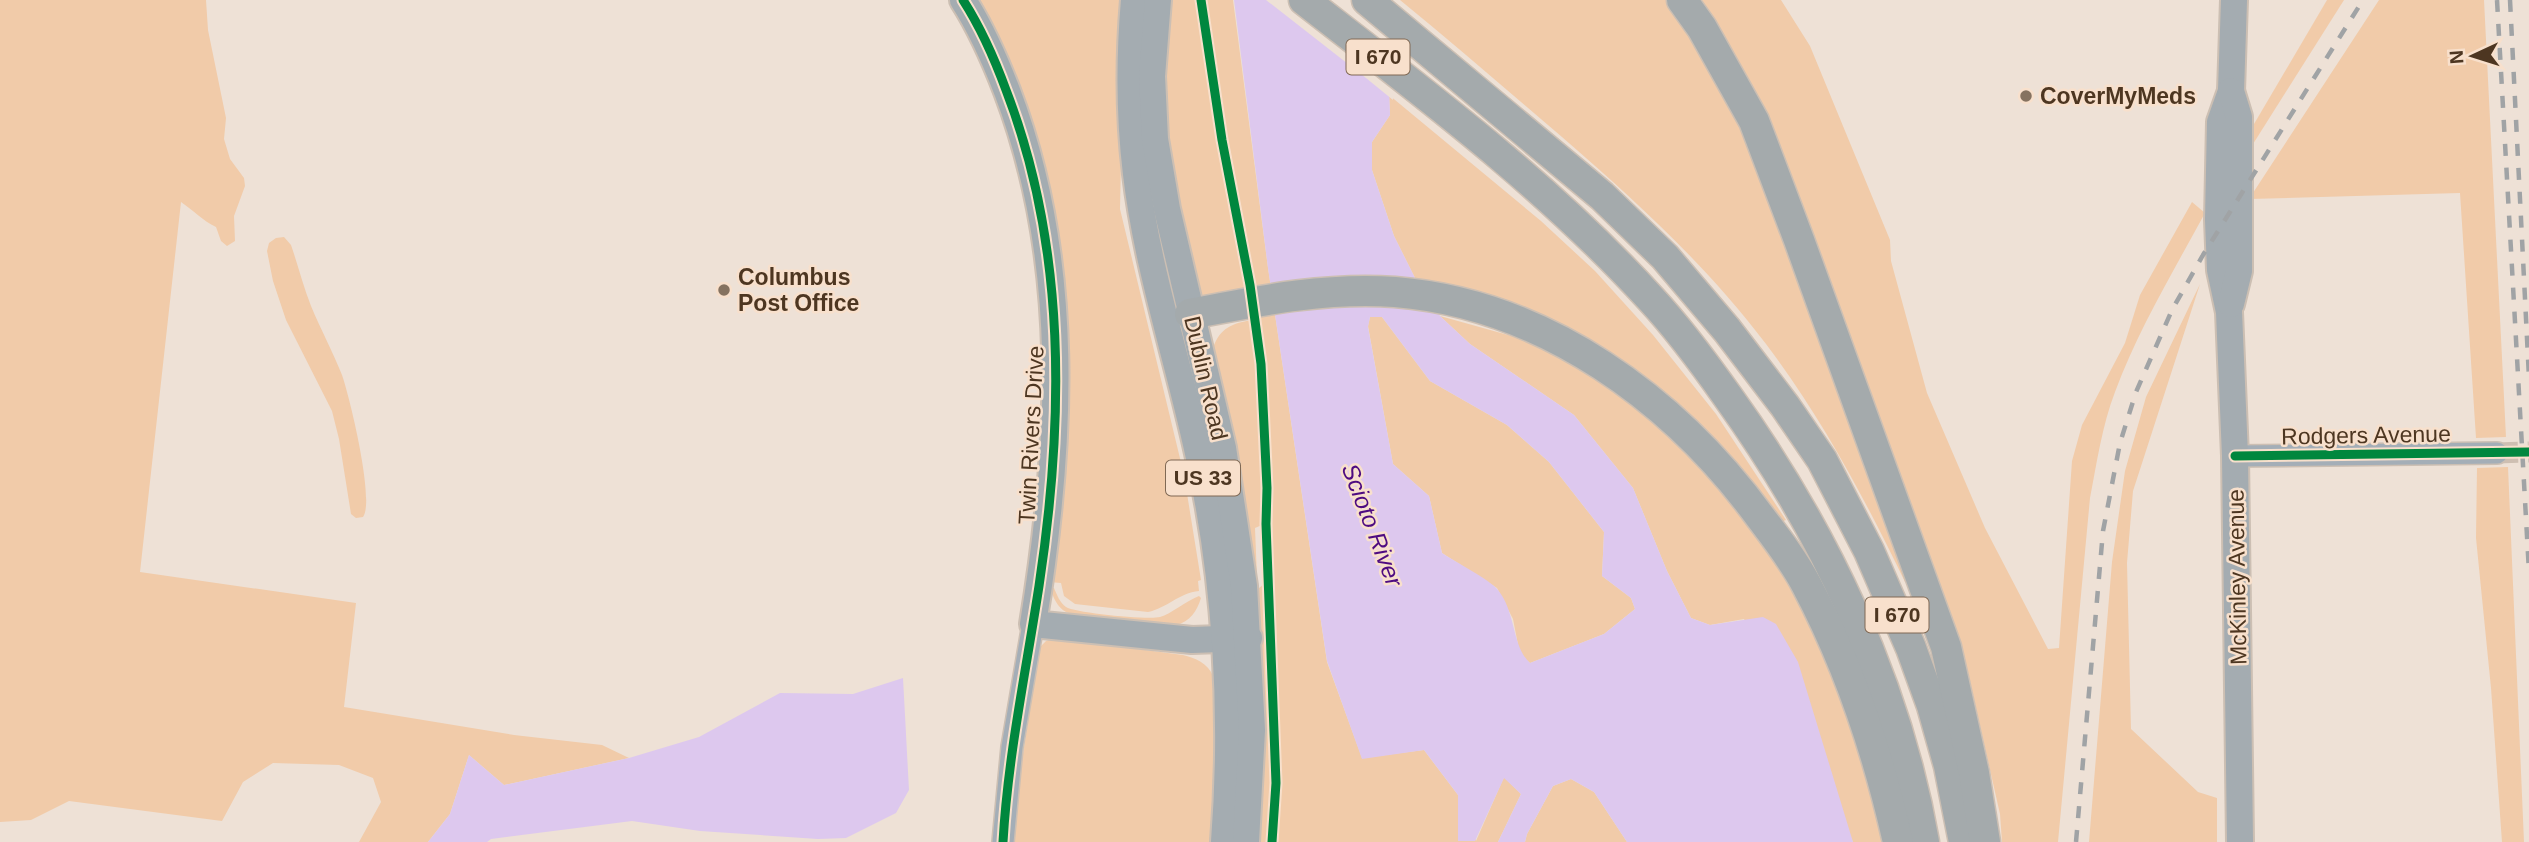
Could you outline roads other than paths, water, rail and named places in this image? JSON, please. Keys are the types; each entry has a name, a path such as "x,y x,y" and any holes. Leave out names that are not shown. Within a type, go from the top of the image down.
{"highway":[{"name":"I 670","path":"1304,0 1451,114 1572,219 1652,299 1702,361 1793,493 1842,586 1895,718 1923,842"},
{"name":"I 670","path":"1367,0 1602,196 1665,257 1727,330 1785,406 1822,460 1869,551 1911,648 1932,706 1949,766 1964,842"},
{"path":"1682,0 1702,29 1754,121 1946,647 1974,773 1985,842"},
{"path":"1190,314 1315,293 1396,293 1455,302 1518,321 1564,342 1618,375 1680,426 1734,481 1805,581 1846,672 1884,782 1899,842"}],"main road":[{"name":"Twin Rivers Drive","path":"963,0 997,65 1028,156 1041,206 1052,287 1056,408 1050,493 1033,624"},
{"name":"Dublin Road","path":"1134,0 1130,42 1131,122 1136,176 1155,272 1198,454 1211,521 1220,591 1236,638 1252,730 1246,842"},
{"path":"1147,0 1149,7 1144,67 1146,137 1154,194 1170,268 1190,314"},
{"name":"Dublin Road","path":"1158,0 1152,76 1154,139 1190,314 1223,448 1240,552 1236,638 1226,719 1224,842"},
{"name":"McKinley Avenue","path":"2234,0 2231,91 2239,117 2239,271 2229,312 2235,456 2240,842"},
{"path":"1033,624 1192,640 1236,638"}],"street":[{"name":"Rodgers Avenue","path":"2235,456 2497,453"},
{"name":"Twin Rivers Drive","path":"1003,842 1012,747 1033,624"}],"water":[{"name":"Scioto River","path":"1234,0 1386,0 1390,115 1372,142 1372,170 1394,236 1416,280 1440,316 1470,344 1574,415 1633,488 1667,571 1691,618 1710,625 1763,617 1776,624 1798,662 1853,842 1627,842 1594,792 1571,779 1553,786 1525,842 1498,842 1521,794 1504,778 1475,841 1458,841 1458,795 1424,750 1362,759 1327,661 1268,268","holes":["1370,317 1382,317 1430,381 1507,425 1549,462 1604,532 1602,576 1631,598 1635,609 1604,634 1530,663 1520,648 1508,608 1498,590 1442,553 1429,496 1393,464 1368,327"]},
{"path":"903,678 909,790 896,813 846,838 818,839 700,831 632,821 491,839 487,842 428,842 450,814 469,755 504,785 629,758 699,737 780,693 853,694"}],"tunnel":[{"path":"2497,453 2529,452"}],"railway":[{"path":"2076,842 2103,531 2120,443 2136,392 2172,310 2203,255 2363,0"},
{"path":"2497,0 2529,572"},
{"path":"2510,0 2529,378"}],"place":[{"name":"CoverMyMeds","path":"2026,96"},
{"name":"Columbus Post Office","path":"724,290"}]}
